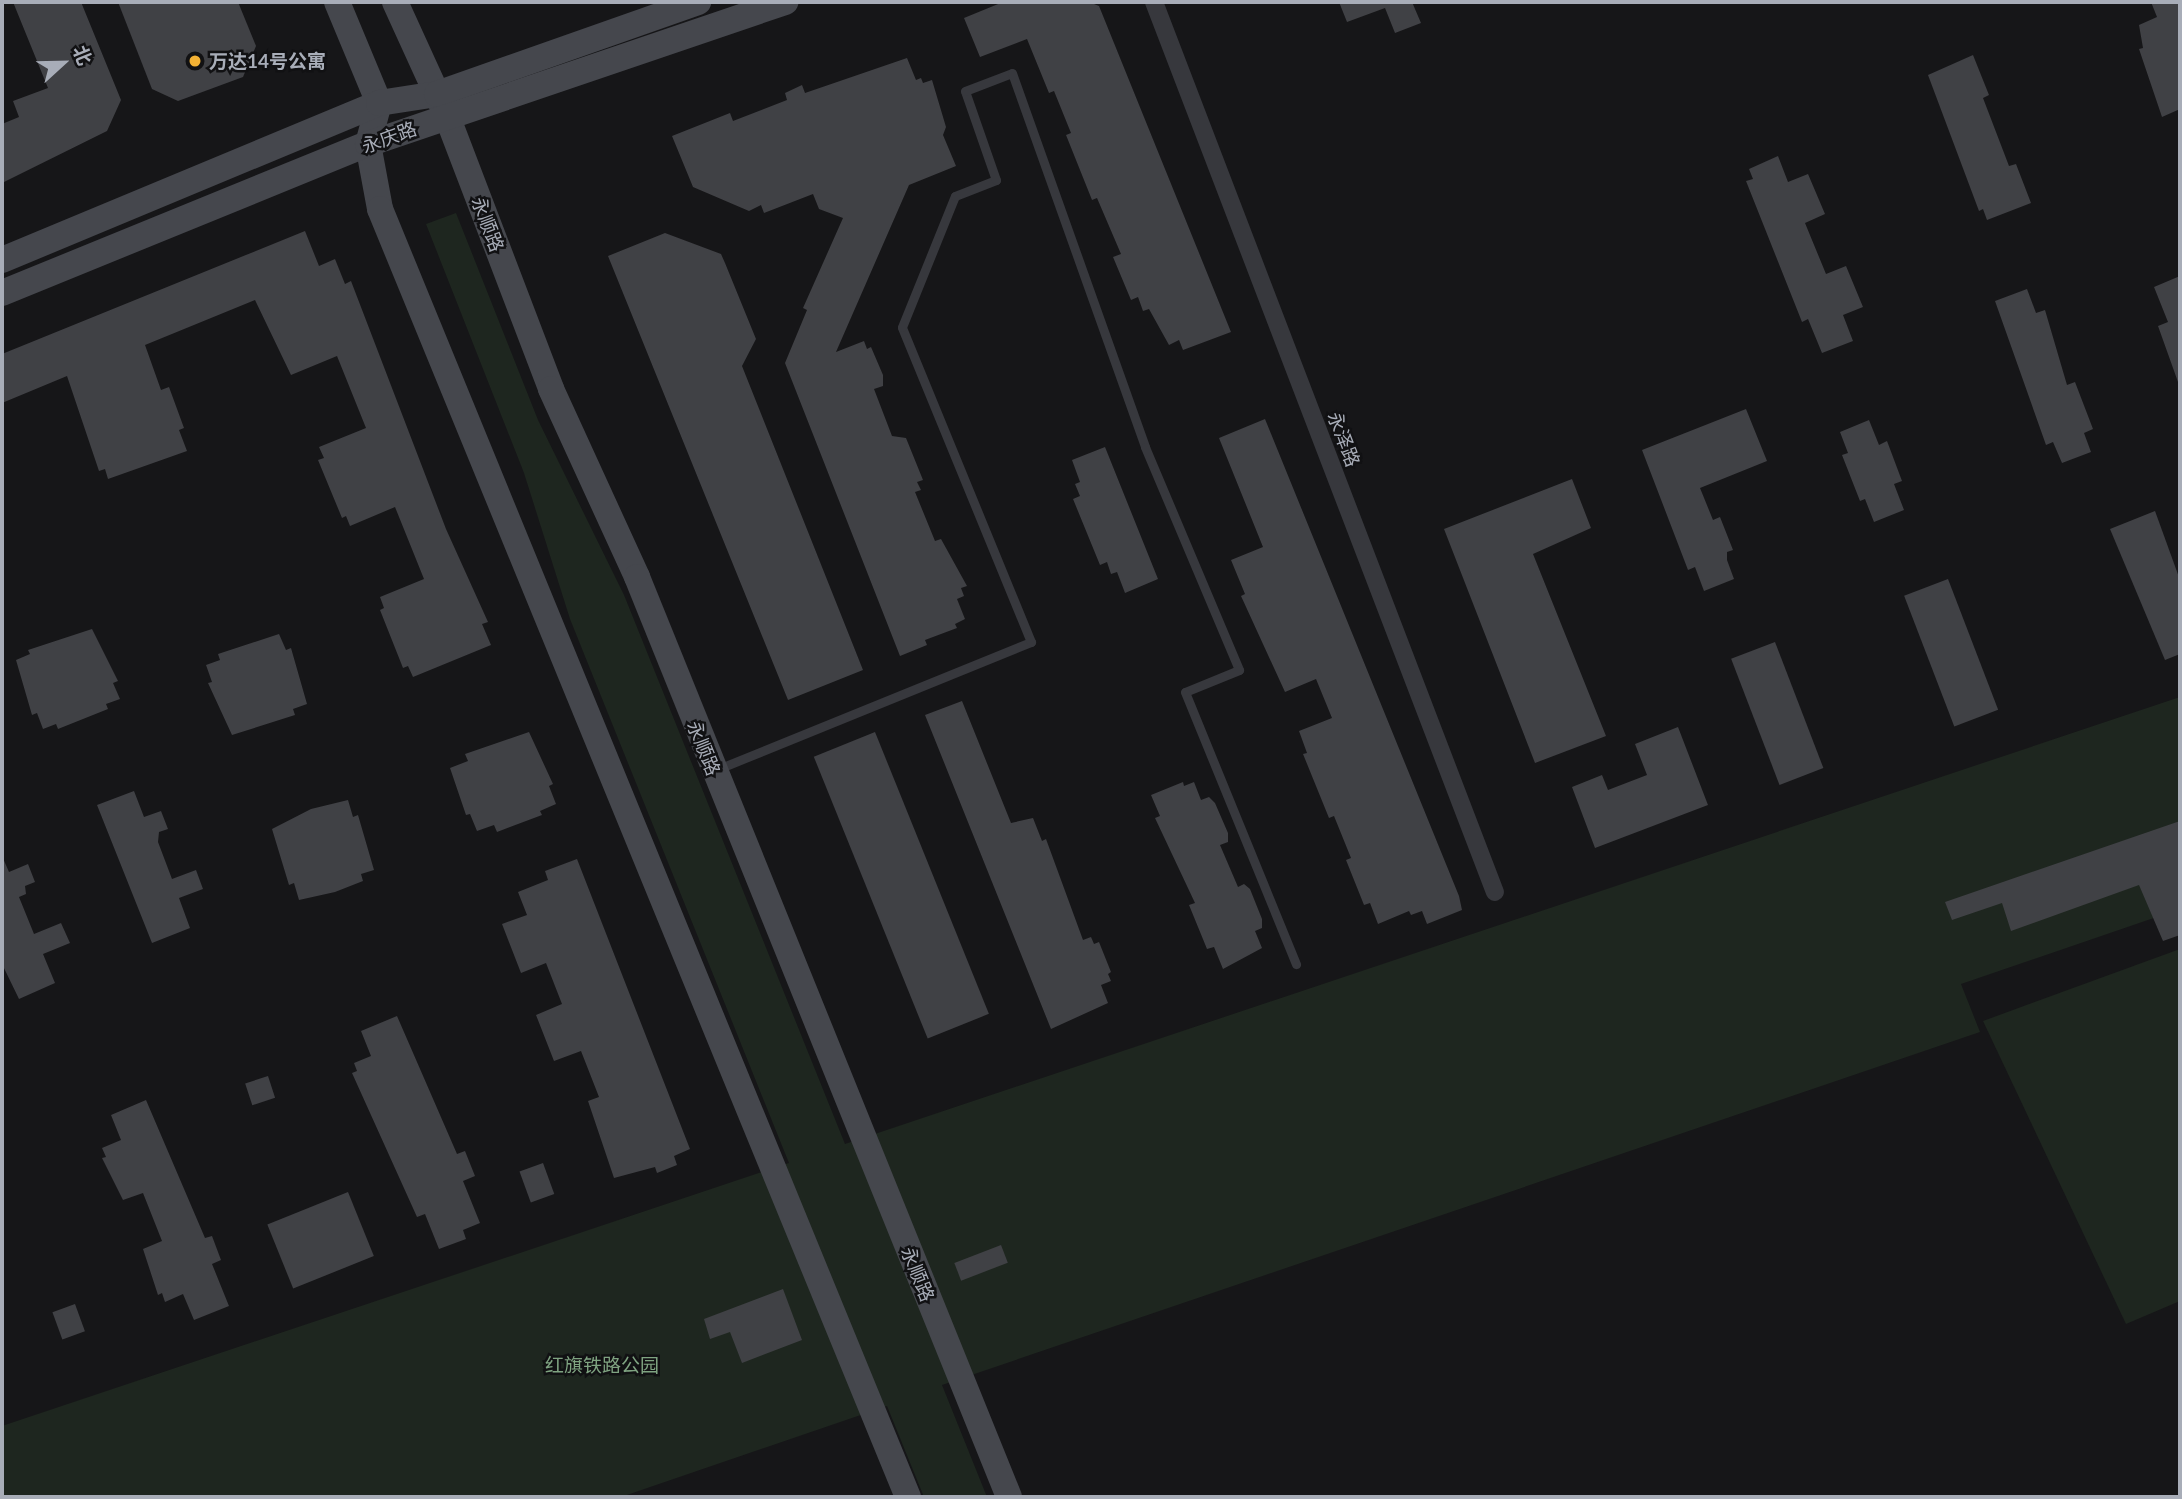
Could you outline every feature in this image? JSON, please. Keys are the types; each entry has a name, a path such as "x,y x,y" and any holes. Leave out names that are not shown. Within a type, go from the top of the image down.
{"main road":[{"path":"337,2 379,103 368,144 380,209 908,1497"},
{"name":"永顺路","path":"395,2 442,105 551,389 637,577 713,771 1009,1497"},
{"name":"永庆路","path":"2,293 368,144 442,105 698,2"},
{"name":"永庆路","path":"2,260 379,103 442,105 785,2"}],"street":[{"name":"永泽路","path":"1154,2 1495,892"}],"lane":[{"path":"713,771 1031,642 902,327 956,195 996,180 965,92 1012,74 1145,447 1240,670 1185,692 1296,964"}],"green space":[{"name":"红旗铁路公园","path":"456,213 538,420 624,595 845,1144 2180,697 2180,909 1961,984 1980,1032 942,1385 987,1497 924,1497 887,1406 621,1497 2,1497 2,1426 789,1163 570,619 524,473 426,224"},
{"path":"2180,949 2180,1301 2126,1324 1983,1021"}],"building":[{"path":"13,2 81,2 121,100 107,131 2,183 2,124 19,117 13,101 48,88"},
{"name":"万达14号公寓","path":"118,2 238,2 256,46 243,77 178,101 152,89"},
{"path":"1003,2 1089,2 1099,6 1231,332 1183,350 1179,340 1169,345 1149,309 1143,311 1138,297 1131,300 1113,257 1121,254 1097,198 1092,200 1066,135 1071,133 1054,91 1049,93 1027,39 980,57 964,18"},
{"path":"1339,2 1412,2 1421,23 1395,33 1385,8 1347,22"},
{"path":"2151,2 2180,2 2180,109 2162,117 2139,49 2143,48 2139,25 2157,17"},
{"path":"1973,55 1989,95 1983,98 2009,166 2016,164 2031,203 1987,220 1983,209 1979,211 1928,75"},
{"path":"907,58 916,80 921,78 923,83 932,80 946,127 943,135 956,166 909,185 836,352 864,341 867,349 871,347 883,375 883,386 874,389 892,436 906,438 923,480 917,482 921,490 915,492 935,541 941,539 967,586 961,588 964,596 957,599 965,619 955,624 957,628 925,640 927,645 900,656 785,363 807,310 803,308 843,218 819,209 813,194 764,213 761,205 749,211 693,187 672,136 730,113 733,121 787,100 785,93 802,85 805,93"},
{"path":"1778,156 1788,182 1808,174 1825,214 1805,223 1826,274 1846,266 1863,307 1843,315 1853,341 1822,353 1808,319 1802,322 1746,181 1753,179 1749,169"},
{"path":"305,231 319,266 335,259 345,284 351,281 446,529 488,622 482,624 491,645 413,677 408,666 403,668 380,610 384,608 380,597 424,579 395,507 350,526 346,516 342,518 318,460 324,458 319,447 366,428 337,356 291,375 255,300 145,345 161,390 169,387 184,428 179,430 187,451 108,479 105,469 99,471 67,376 2,403 2,354"},
{"path":"665,233 721,254 756,339 742,366 863,670 788,700 608,256"},
{"path":"2180,276 2178,382 2158,326 2168,322 2154,287"},
{"path":"2027,289 2036,313 2045,310 2067,385 2075,382 2093,429 2084,433 2091,452 2062,463 2053,442 2046,445 1995,301"},
{"path":"1746,409 1767,461 1700,488 1713,520 1720,517 1733,550 1727,552 1727,560 1734,579 1704,591 1695,567 1688,570 1642,450"},
{"path":"1265,419 1459,896 1462,910 1427,924 1422,911 1411,915 1409,911 1378,924 1370,903 1364,905 1346,860 1351,858 1334,816 1329,818 1303,754 1307,753 1299,731 1332,718 1316,679 1285,692 1241,596 1245,594 1231,560 1263,547 1219,438"},
{"path":"1869,420 1879,445 1887,441 1902,481 1894,484 1904,510 1874,522 1865,499 1860,501 1842,455 1848,453 1840,432"},
{"path":"1105,447 1158,579 1125,593 1117,572 1111,574 1107,562 1100,565 1073,499 1080,496 1075,484 1080,482 1072,460"},
{"path":"1572,479 1591,528 1533,554 1606,736 1535,763 1444,529"},
{"path":"2155,511 2180,580 2180,654 2165,660 2110,529"},
{"path":"1948,579 1998,710 1954,727 1904,596"},
{"path":"92,629 118,681 113,683 120,699 106,704 108,709 58,729 56,724 43,729 37,713 32,715 16,660 30,654 28,650"},
{"path":"279,634 286,650 291,648 307,704 293,709 295,715 232,735 208,683 212,682 206,665 220,660 218,654"},
{"path":"1775,642 1823,768 1780,785 1731,659"},
{"path":"962,701 1011,823 1033,818 1042,841 1046,839 1083,940 1091,937 1094,944 1099,942 1111,972 1108,974 1111,981 1101,985 1108,1003 1051,1029 925,715"},
{"path":"1678,727 1708,805 1595,848 1572,787 1602,775 1608,790 1647,775 1635,744"},
{"path":"529,732 553,784 549,786 556,804 540,811 542,815 497,832 494,825 477,831 470,814 466,815 450,768 468,761 465,754"},
{"path":"875,732 989,1014 928,1039 814,757"},
{"path":"1183,782 1184,786 1194,782 1201,800 1209,797 1215,803 1228,833 1228,842 1220,845 1238,887 1244,884 1250,889 1262,919 1262,928 1255,931 1262,948 1223,969 1214,947 1207,949 1189,905 1195,903 1155,818 1160,816 1151,795"},
{"path":"134,791 144,817 161,811 168,829 159,832 158,842 172,879 196,870 203,889 179,898 190,928 152,943 97,805"},
{"path":"348,800 353,817 358,815 374,870 361,874 363,881 335,892 299,900 294,883 289,885 272,829 311,809"},
{"path":"2180,821 2180,935 2163,941 2139,885 2011,931 2002,903 1952,920 1945,902"},
{"path":"2,856 9,872 28,864 35,882 25,886 26,894 19,897 34,934 61,923 70,943 43,954 55,983 19,999 2,964"},
{"path":"577,859 690,1149 674,1156 677,1165 657,1173 655,1167 614,1178 588,1101 599,1097 581,1051 554,1061 536,1015 562,1004 546,963 521,973 502,924 527,915 518,892 548,880 545,871"},
{"path":"397,1016 457,1154 465,1151 475,1176 463,1181 480,1223 463,1230 466,1239 439,1249 425,1214 417,1217 352,1073 357,1071 354,1063 371,1056 361,1031"},
{"path":"268,1076 275,1098 252,1105 245,1083"},
{"path":"146,1100 205,1238 212,1236 221,1260 212,1264 229,1306 194,1320 183,1294 165,1302 162,1293 158,1295 143,1249 162,1241 143,1193 123,1200 102,1158 106,1157 102,1148 121,1140 111,1115"},
{"path":"543,1163 554,1194 531,1203 520,1172"},
{"path":"348,1192 374,1256 293,1289 267,1225"},
{"path":"1001,1245 1008,1263 961,1281 954,1263"},
{"path":"783,1289 802,1340 742,1363 730,1332 710,1339 704,1319"},
{"path":"75,1304 85,1331 62,1339 52,1312"}],"place":[{"name":"万达14号公寓","path":"195,61"}]}
